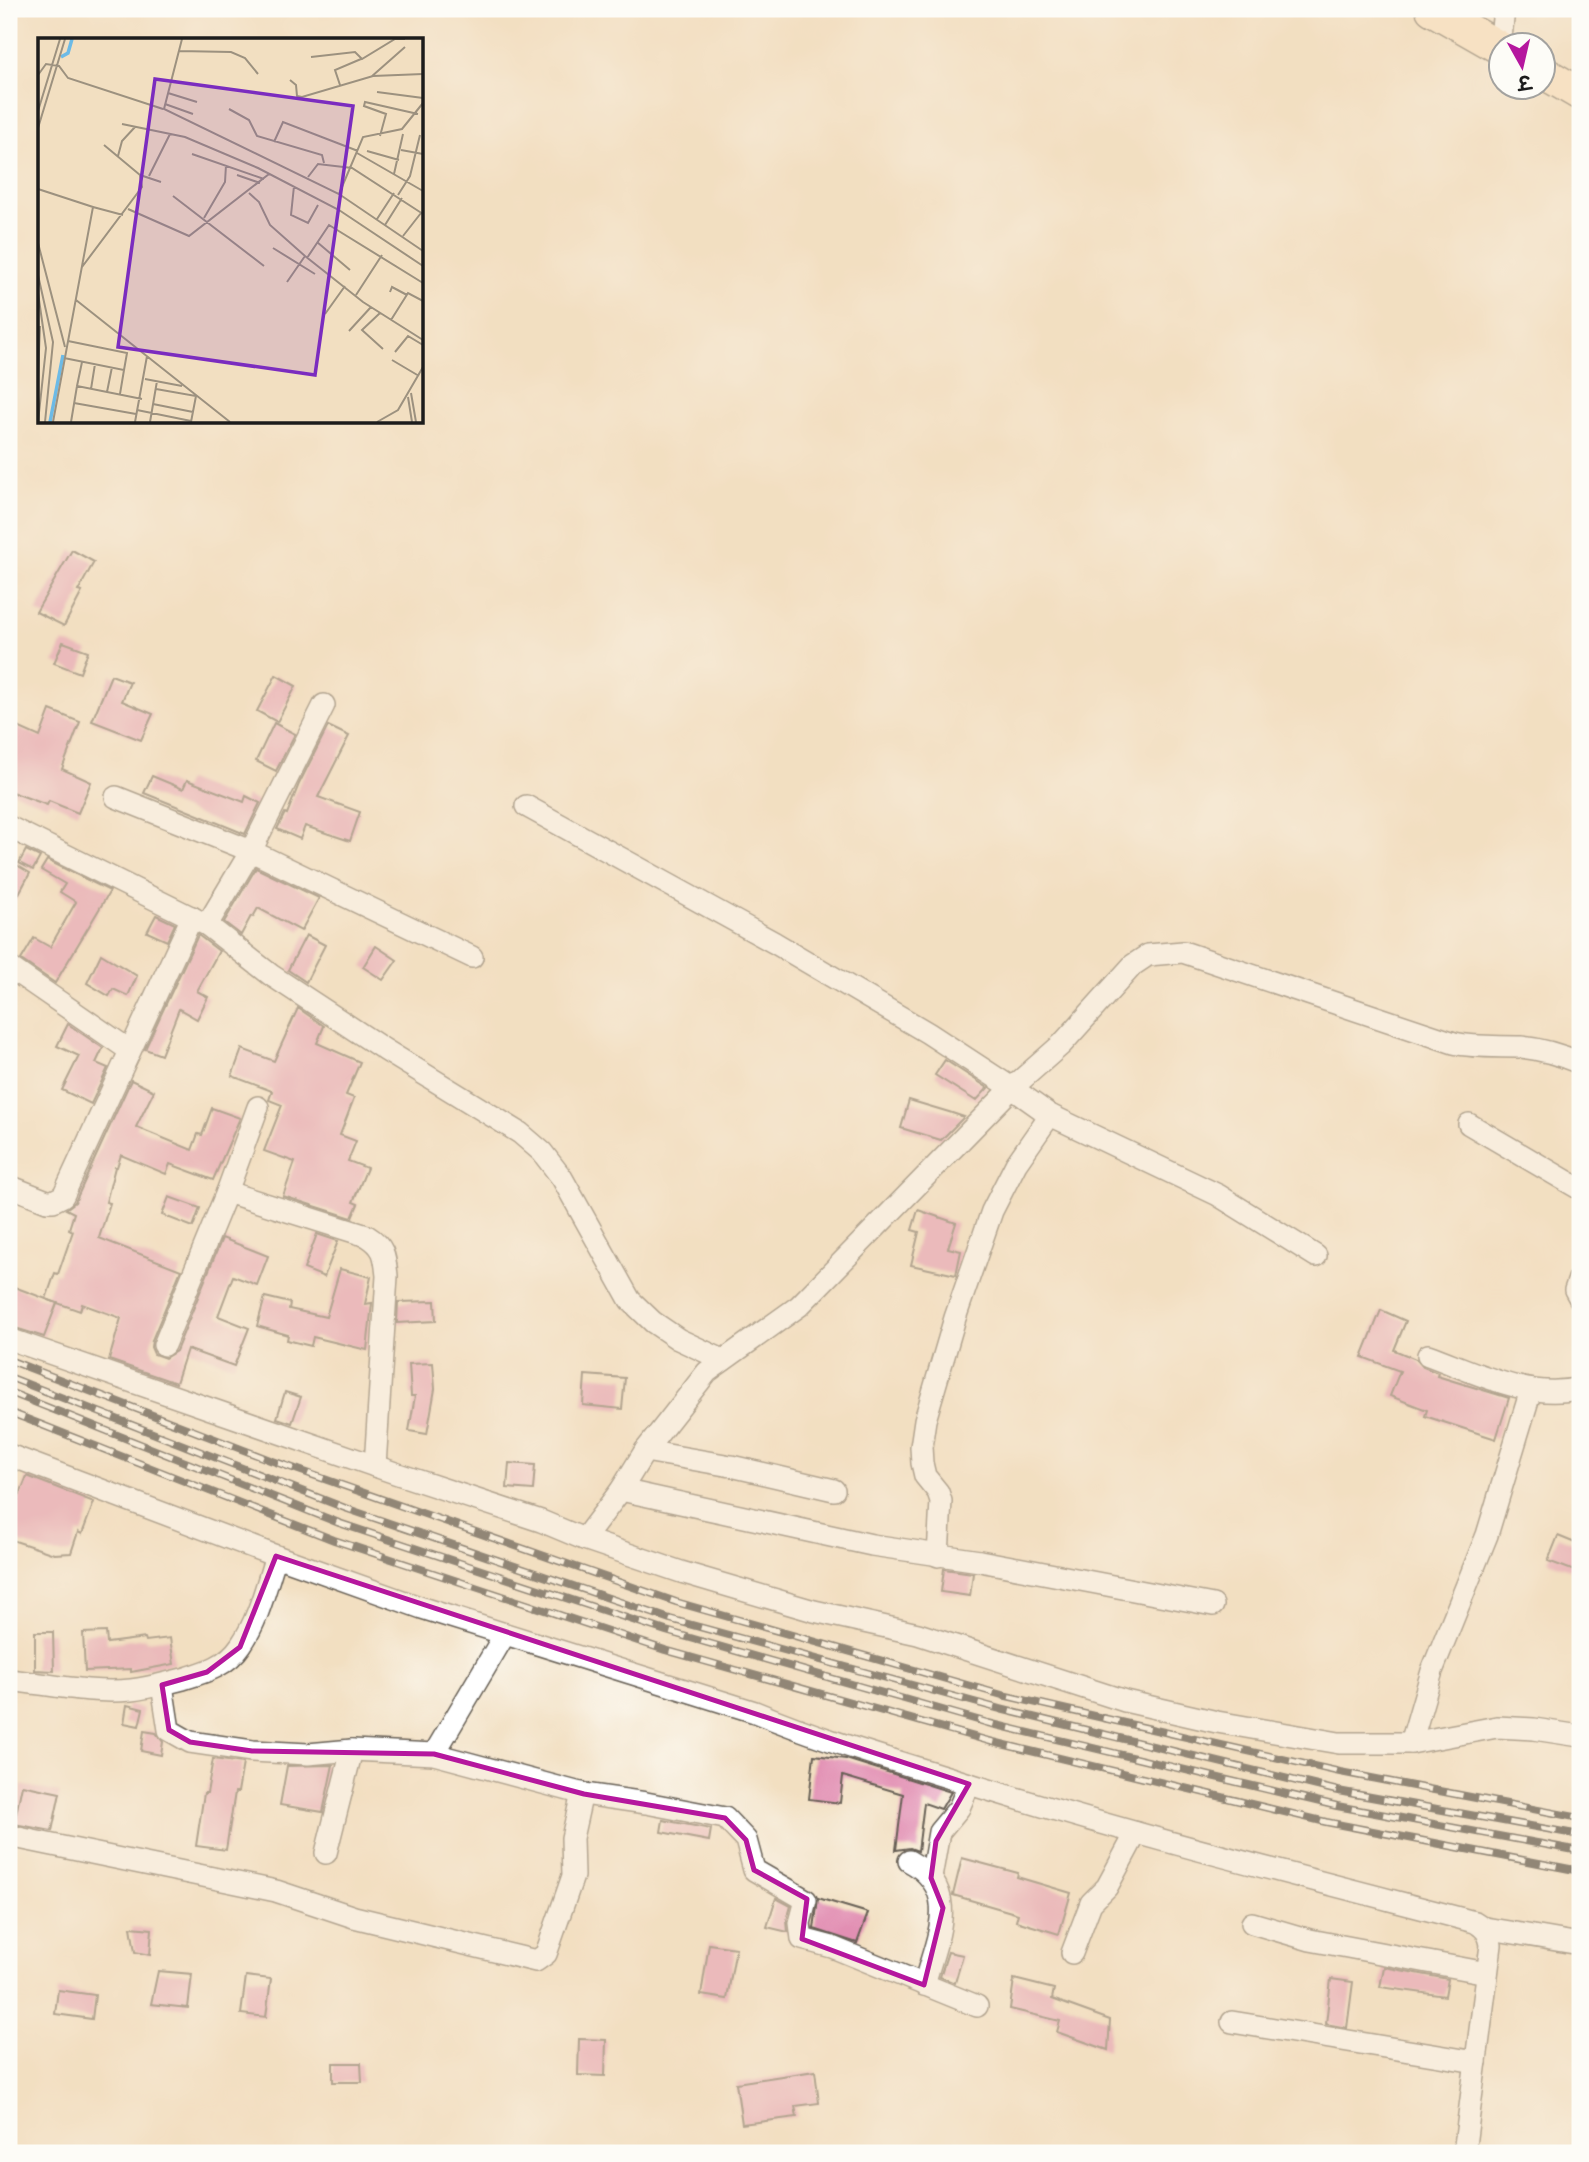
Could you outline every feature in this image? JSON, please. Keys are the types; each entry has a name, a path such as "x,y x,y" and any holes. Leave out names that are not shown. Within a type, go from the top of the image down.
{"street":[{"path":"1432,9 1488,41"},
{"path":"1502,32 1504,9"},
{"path":"1558,81 1580,94"},
{"path":"9,1186 47,1200 53,1201 63,1196 130,1050 200,921 251,851 324,705"},
{"path":"116,797 251,851 472,957"},
{"path":"526,806 775,943 928,1033 1050,1115 1209,1191 1316,1255"},
{"path":"9,827 200,921 271,975 385,1050 520,1133 542,1152 562,1178 630,1300 653,1322 678,1339 723,1360"},
{"path":"584,1539 621,1490 645,1451 707,1372 799,1306 1012,1088 1062,1044 1133,965 1148,955 1183,951 1454,1043 1525,1048 1550,1052 1580,1063"},
{"path":"9,967 130,1050"},
{"path":"164,1345 227,1192 258,1107"},
{"path":"938,1556 941,1501 938,1492 925,1476 922,1463 921,1447 925,1420 955,1318 992,1212 1016,1164 1050,1115"},
{"path":"1469,1124 1580,1189"},
{"path":"227,1192 367,1236 378,1242 384,1252 387,1276 375,1466"},
{"path":"1580,1276 1575,1290 1580,1299"},
{"path":"9,1339 541,1521 584,1539 681,1572 814,1611 943,1641 1125,1701 1217,1722 1326,1741 1372,1745 1411,1743 1497,1727 1580,1736"},
{"path":"1428,1355 1531,1390 1561,1392 1580,1388"},
{"path":"1411,1743 1432,1671 1487,1535 1531,1390"},
{"path":"645,1451 731,1466 834,1490"},
{"path":"10,1459 422,1608 755,1712 796,1729 969,1784 1136,1833 1475,1922 1485,1928 1580,1944"},
{"path":"621,1490 872,1545 980,1561 1213,1605"},
{"path":"9,1680 102,1690 130,1690 162,1685 207,1672 225,1663 240,1647 254,1624 276,1556"},
{"path":"434,1754 505,1634"},
{"path":"162,1685 170,1730 190,1742 252,1751 308,1754 352,1750 434,1754 582,1793 725,1818 746,1840 754,1870 806,1900 800,1923 802,1939 832,1947 977,2006"},
{"path":"326,1853 352,1750"},
{"path":"932,1878 939,1832 959,1808 969,1784"},
{"path":"9,1836 276,1891 354,1917 536,1961 546,1954 573,1876 572,1838 582,1793"},
{"path":"1072,1953 1091,1903 1107,1887 1136,1833"},
{"path":"909,1861 932,1878 943,1908 924,1985"},
{"path":"1252,1923 1310,1940 1487,1973"},
{"path":"1464,2153 1491,1944 1485,1928"},
{"path":"1233,2022 1476,2062"}],"highlighted area":[{"path":"276,1556 969,1784 936,1841 931,1878 943,1908 924,1985 802,1939 807,1899 754,1870 746,1840 725,1818 584,1794 434,1754 252,1751 190,1742 169,1730 162,1685 207,1672 240,1647"}],"building":[{"path":"72,550 94,562 78,591 82,592 64,626 36,612"},
{"path":"63,642 88,651 80,673 54,663"},
{"path":"111,675 130,682 122,701 153,714 141,740 92,721"},
{"path":"276,675 296,686 277,722 257,711"},
{"path":"50,710 80,722 62,769 91,782 78,813 49,801 47,805 9,791 9,723 40,737"},
{"path":"274,723 295,734 276,771 256,761"},
{"path":"328,726 349,736 318,797 360,812 350,841 305,826 300,839 277,829 285,813 287,814"},
{"path":"152,776 183,789 187,780 244,802 246,796 260,803 245,834 144,793"},
{"path":"26,850 40,857 33,870 19,863"},
{"path":"47,860 110,891 55,983 21,960 34,938 50,947 76,902 60,892 65,884 41,870"},
{"path":"15,864 30,873 9,912 9,876"},
{"path":"256,868 319,898 301,931 258,908 241,935 224,922"},
{"path":"156,915 175,924 167,941 147,932"},
{"path":"198,935 219,951 197,991 208,997 197,1019 179,1009 161,1055 145,1049"},
{"path":"306,935 325,945 306,982 288,970"},
{"path":"376,946 397,960 383,980 363,967"},
{"path":"101,954 137,976 128,996 113,989 109,996 87,983"},
{"path":"298,1008 324,1026 317,1043 360,1062 346,1095 354,1098 340,1135 356,1141 348,1161 367,1168 353,1202 358,1204 352,1218 283,1196 295,1162 264,1151 282,1105 269,1100 272,1091 232,1076 242,1049 274,1061"},
{"path":"68,1024 103,1048 96,1063 108,1068 91,1104 62,1090 79,1056 57,1046"},
{"path":"945,1060 988,1088 976,1101 935,1075"},
{"path":"131,1080 154,1091 136,1127 192,1150 198,1134 202,1135 212,1108 240,1118 213,1180 170,1164 166,1174 121,1155 115,1167 106,1202 110,1203 99,1238 181,1270 152,1340 154,1354 165,1358 176,1351 222,1238 268,1256 257,1285 233,1276 218,1316 249,1328 234,1366 187,1349 176,1383 109,1360 121,1318 82,1304 80,1311 46,1299 73,1231 69,1229 74,1213 66,1209 75,1202"},
{"path":"909,1100 964,1117 941,1140 901,1128"},
{"path":"169,1197 200,1208 193,1227 162,1215"},
{"path":"918,1210 956,1223 948,1248 961,1251 956,1275 911,1265 919,1232 912,1230"},
{"path":"317,1234 338,1241 324,1277 304,1269"},
{"path":"340,1269 371,1277 365,1304 372,1303 367,1350 313,1337 311,1346 287,1340 288,1335 257,1326 265,1297 290,1303 289,1309 326,1317"},
{"path":"9,1285 57,1303 44,1337 9,1326"},
{"path":"435,1301 436,1321 397,1323 398,1302"},
{"path":"1381,1310 1406,1321 1394,1350 1416,1359 1423,1367 1438,1373 1437,1376 1509,1398 1496,1439 1425,1416 1427,1410 1390,1396 1400,1371 1362,1357"},
{"path":"433,1363 435,1389 427,1434 409,1431 415,1396 411,1396 409,1364"},
{"path":"585,1375 625,1378 622,1409 583,1405"},
{"path":"285,1392 301,1397 292,1423 277,1418"},
{"path":"509,1463 535,1465 533,1490 507,1488"},
{"path":"27,1476 94,1502 82,1534 78,1532 71,1553 54,1554 9,1539 9,1513 12,1514"},
{"path":"1558,1536 1580,1545 1580,1573 1548,1561"},
{"path":"944,1569 973,1573 970,1596 941,1592"},
{"path":"35,1632 53,1632 54,1671 35,1670"},
{"path":"106,1632 107,1643 170,1638 174,1664 131,1672 131,1669 85,1671 83,1633"},
{"path":"127,1705 143,1709 139,1726 124,1723"},
{"path":"144,1731 156,1733 163,1742 161,1755 141,1751"},
{"path":"814,1755 846,1759 951,1792 941,1809 924,1803 918,1851 910,1848 896,1850 903,1794 843,1776 840,1803 809,1799"},
{"path":"213,1759 243,1763 238,1792 235,1792 226,1850 196,1846 204,1793 207,1793"},
{"path":"333,1765 323,1812 280,1805 287,1766"},
{"path":"22,1785 60,1793 52,1831 14,1824"},
{"path":"663,1820 711,1829 709,1841 661,1832"},
{"path":"962,1858 1018,1873 1017,1877 1071,1893 1059,1934 1016,1921 1018,1914 953,1895"},
{"path":"776,1898 791,1906 787,1920 788,1932 767,1927"},
{"path":"818,1898 868,1913 857,1943 814,1929"},
{"path":"131,1927 152,1929 150,1955 135,1952"},
{"path":"709,1944 736,1948 727,1999 701,1995"},
{"path":"948,1952 963,1955 955,1983 940,1977"},
{"path":"1384,1967 1448,1979 1445,1996 1380,1987"},
{"path":"158,1971 192,1974 188,2008 151,2004"},
{"path":"246,1976 271,1979 266,2017 241,2014"},
{"path":"1014,1979 1054,1989 1052,1999 1110,2020 1108,2050 1057,2032 1060,2021 1010,2009"},
{"path":"1331,1979 1353,1982 1347,2028 1326,2024"},
{"path":"58,1990 95,1995 92,2019 55,2014"},
{"path":"579,2039 606,2040 605,2076 578,2075"},
{"path":"333,2063 361,2063 362,2082 333,2082"},
{"path":"815,2071 819,2103 795,2106 797,2117 742,2124 736,2083"}],"railway":[{"path":"9,1360 270,1460 676,1602 1002,1695 1340,1772 1580,1818"},
{"path":"9,1377 345,1508 670,1619 1000,1709 1338,1791 1580,1835"},
{"path":"9,1392 339,1523 666,1631 988,1723 1337,1806 1580,1851"},
{"path":"9,1412 334,1540 665,1650 989,1741 1326,1822 1580,1871"}]}
